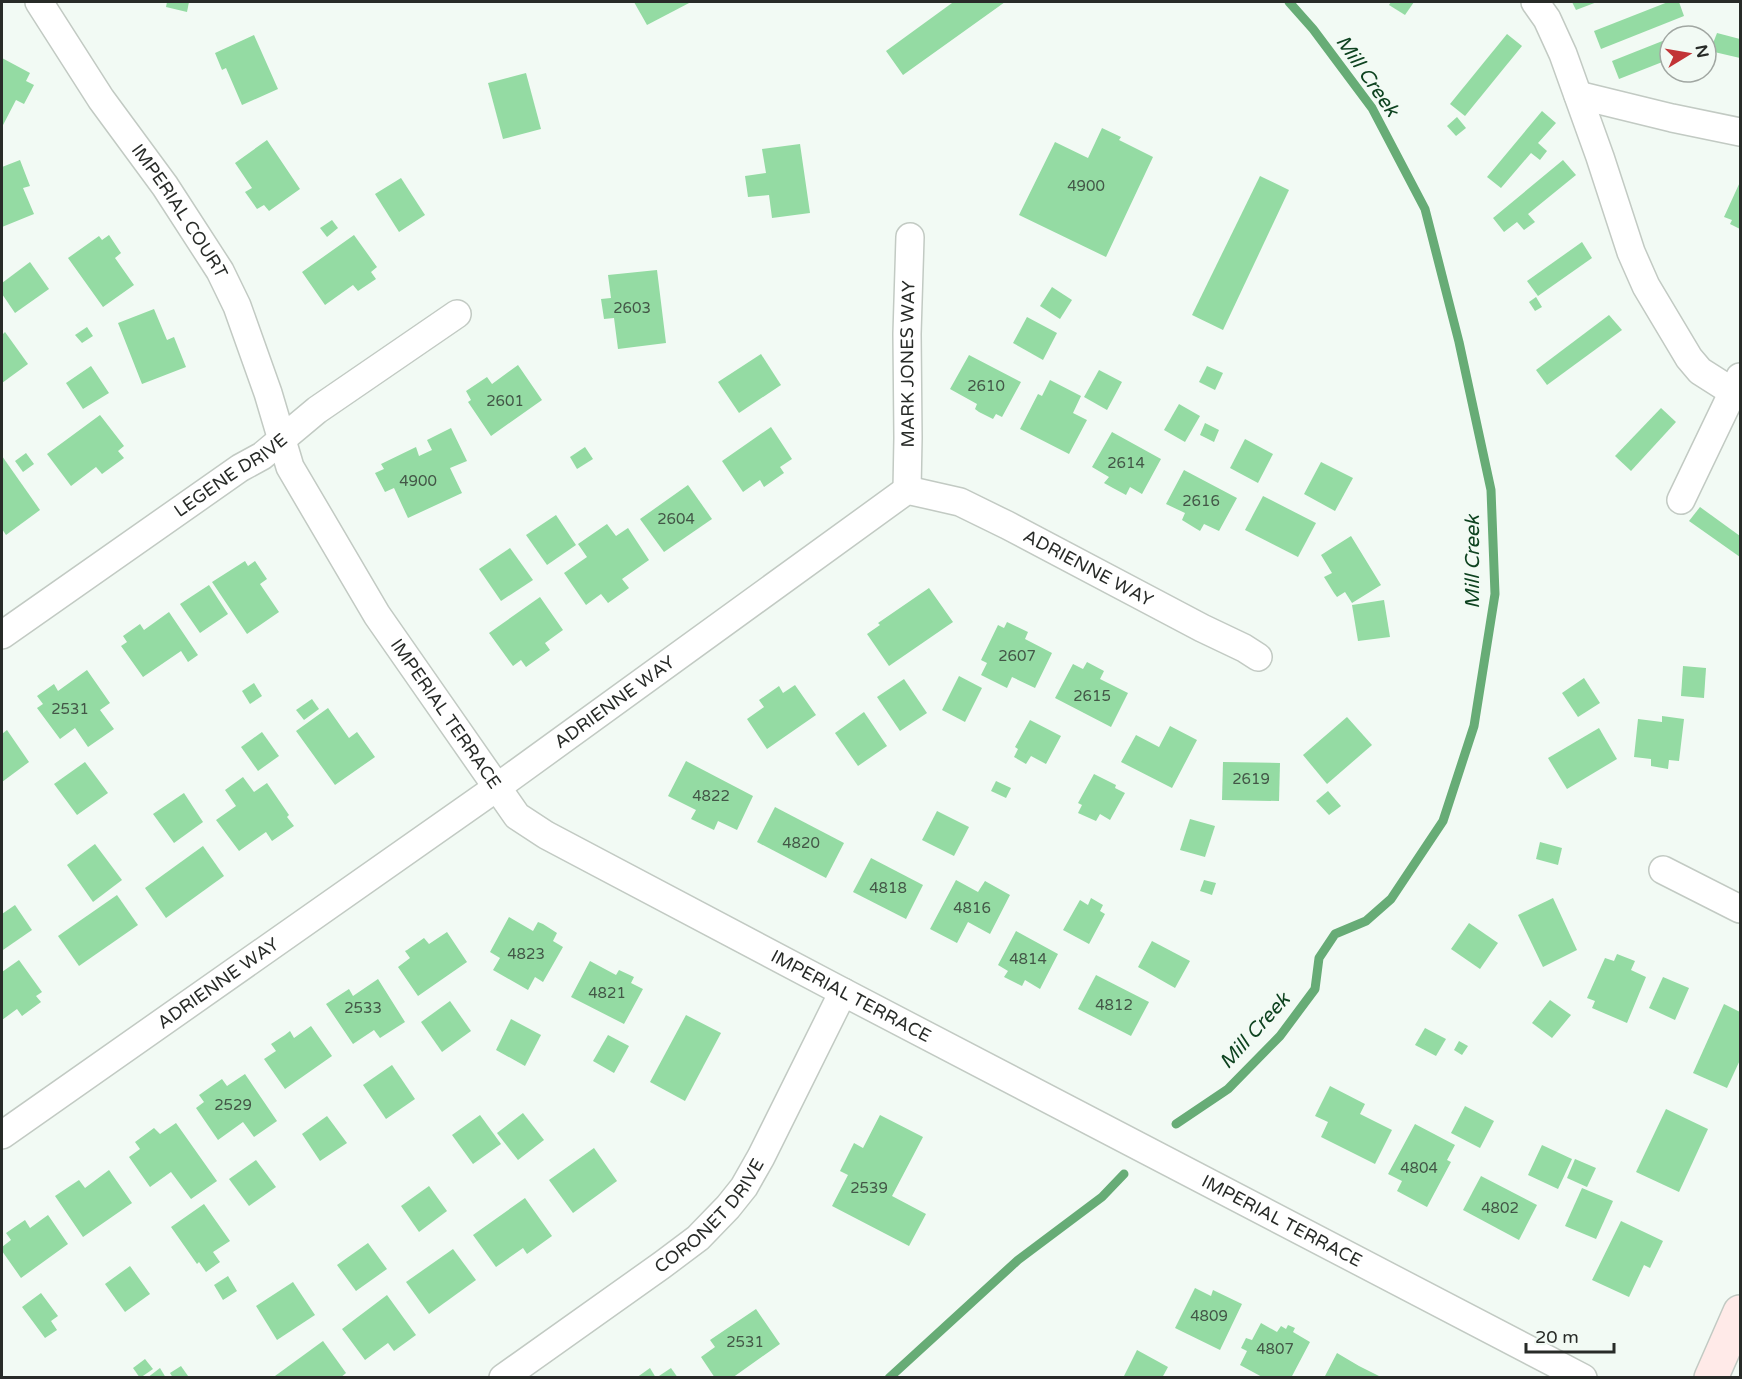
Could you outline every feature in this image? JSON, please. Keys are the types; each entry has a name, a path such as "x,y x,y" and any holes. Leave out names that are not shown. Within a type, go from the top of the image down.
{"main road":[{"path":"1711,1377 1740,1312"}],"street":[{"name":"IMPERIAL COURT","path":"39,2 101,99 165,186 220,271 237,306 282,439"},
{"path":"1535,2 1563,54 1630,252 1646,286 1689,358 1700,371 1737,384 1681,500"},
{"path":"1578,95 1740,132"},
{"name":"MARK JONES WAY","path":"907,490 907,334 910,237"},
{"name":"LEGENE DRIVE","path":"2,635 231,475 262,456 317,410 457,314"},
{"name":"IMPERIAL TERRACE","path":"282,439 290,467 377,615 517,816 546,835 843,993 1582,1377"},
{"name":"ADRIENNE WAY","path":"2,1135 496,788 907,490 960,502 1258,657"},
{"path":"1663,870 1740,909"},
{"name":"CORONET DRIVE","path":"503,1377 698,1238 728,1207 744,1187 761,1156 843,993"}],"building":[{"path":"167,2 189,2 187,12 166,7"},
{"path":"634,2 691,2 647,25"},
{"path":"950,2 1005,2 903,75 886,51 952,3"},
{"path":"1391,2 1414,2 1405,15 1389,5"},
{"path":"1572,2 1597,2 1576,10"},
{"path":"1668,2 1679,2 1684,16 1658,24 1658,26 1601,49 1594,31"},
{"path":"1718,33 1740,39 1740,58 1718,53"},
{"path":"1507,34 1522,46 1465,116 1450,104"},
{"path":"254,35 278,89 242,105 226,68 222,70 215,53"},
{"path":"1658,43 1658,64 1619,79 1612,61"},
{"path":"2,58 30,73 26,81 34,85 24,104 16,100 2,127"},
{"path":"526,73 541,129 503,139 488,83"},
{"path":"1542,111 1556,123 1538,143 1547,151 1540,160 1531,153 1501,188 1487,177"},
{"path":"1457,117 1466,128 1456,136 1447,126"},
{"path":"1102,128 1121,137 1119,140 1153,157 1106,257 1019,215 1055,142 1088,158"},
{"path":"267,140 300,189 269,211 264,205 257,209 245,192 252,188 235,163"},
{"path":"800,144 810,213 772,218 769,195 748,197 745,176 766,173 762,149"},
{"path":"20,160 30,186 23,188 34,214 2,227 2,167"},
{"path":"1563,160 1576,175 1528,214 1535,222 1524,230 1517,222 1504,232 1493,218"},
{"path":"1260,176 1289,190 1223,330 1192,315"},
{"path":"401,178 425,215 399,232 375,194"},
{"path":"1740,182 1740,229 1730,224 1732,220 1724,217"},
{"path":"332,220 338,228 327,237 320,228"},
{"path":"109,235 121,253 115,258 134,285 103,307 68,258 99,236 102,240"},
{"path":"354,235 377,267 371,272 376,279 358,291 353,285 325,305 302,272"},
{"path":"1582,242 1592,258 1538,296 1527,281"},
{"path":"30,262 49,289 15,313 2,294 2,283"},
{"path":"657,270 666,343 618,349 614,318 604,319 601,299 611,298 608,275"},
{"path":"1052,287 1072,300 1060,319 1040,306"},
{"path":"1536,297 1542,307 1535,311 1529,302"},
{"path":"154,309 167,340 174,337 186,367 142,384 118,323"},
{"path":"1609,315 1622,330 1547,385 1536,370"},
{"path":"1027,317 1057,333 1043,360 1013,343"},
{"path":"87,327 93,336 82,343 75,335"},
{"path":"5,332 28,364 2,383 2,335"},
{"path":"761,354 781,385 739,413 718,382"},
{"path":"969,355 1021,382 1002,417 996,414 993,419 979,412 975,409 977,404 950,389"},
{"path":"518,365 542,400 491,436 468,402 471,400 466,391 487,377 492,384"},
{"path":"91,366 109,393 83,409 66,383"},
{"path":"1207,366 1223,373 1215,390 1199,382"},
{"path":"1099,370 1122,382 1107,410 1084,397"},
{"path":"1050,380 1081,396 1073,413 1087,420 1069,454 1020,429 1038,394 1042,396"},
{"path":"1179,404 1200,416 1185,442 1164,430"},
{"path":"1661,408 1676,422 1631,471 1615,456"},
{"path":"100,415 124,446 118,451 124,458 102,474 96,467 71,486 47,454"},
{"path":"1205,423 1219,430 1214,442 1200,435"},
{"path":"771,427 792,459 780,467 784,473 764,487 760,480 743,492 722,461"},
{"path":"451,428 467,461 450,468 462,493 408,518 394,488 385,492 375,473 384,469 381,464 416,447 419,456 432,450 427,440"},
{"path":"1112,432 1161,459 1142,494 1130,487 1126,495 1113,488 1104,483 1109,477 1092,467"},
{"path":"1245,439 1273,454 1258,483 1230,468"},
{"path":"585,447 593,459 577,469 570,457"},
{"path":"26,453 34,464 23,472 15,461"},
{"path":"2,456 40,510 6,535 2,529"},
{"path":"1321,462 1353,478 1335,511 1304,494"},
{"path":"1184,470 1237,498 1219,531 1204,524 1200,531 1182,520 1185,513 1166,504"},
{"path":"688,485 712,519 664,552 640,519"},
{"path":"1263,496 1316,523 1298,557 1245,530"},
{"path":"1700,507 1740,536 1740,557 1689,521"},
{"path":"556,515 576,545 547,565 526,535"},
{"path":"607,524 616,536 628,528 649,560 622,579 629,588 625,591 608,603 601,594 586,605 564,573 587,557 578,544"},
{"path":"1351,536 1381,585 1352,603 1345,592 1337,597 1334,593 1324,577 1332,573 1321,555"},
{"path":"510,548 533,580 501,601 479,569"},
{"path":"245,561 248,566 255,561 267,579 260,584 279,612 247,634 212,582"},
{"path":"209,585 228,614 200,633 180,604"},
{"path":"929,588 953,622 889,666 867,634 880,625 878,623"},
{"path":"540,597 563,630 545,643 550,650 526,667 521,660 513,666 489,633"},
{"path":"1384,600 1390,637 1358,641 1352,605"},
{"path":"169,612 198,655 188,662 181,651 143,677 121,646 127,642 123,636 140,624 144,630"},
{"path":"1007,622 1028,632 1025,639 1052,653 1035,688 1012,677 1007,688 981,675 987,663 981,660 998,625 1004,628"},
{"path":"1087,662 1104,671 1100,679 1128,693 1111,727 1055,698 1073,664 1083,669"},
{"path":"1683,666 1706,668 1704,698 1681,696"},
{"path":"87,670 110,703 100,710 114,729 88,747 75,728 60,739 37,708 43,704 37,696 54,684 58,691"},
{"path":"959,676 982,688 965,722 942,710"},
{"path":"1584,678 1600,703 1578,717 1562,693"},
{"path":"904,679 927,713 900,731 877,697"},
{"path":"254,683 262,696 250,704 242,691"},
{"path":"795,685 816,715 767,749 747,719 764,707 759,700 779,686 783,693"},
{"path":"312,699 319,709 304,720 296,710"},
{"path":"328,708 349,738 357,732 375,757 335,785 296,731"},
{"path":"864,712 887,746 858,766 835,733"},
{"path":"1662,716 1684,719 1679,761 1669,760 1668,769 1651,766 1651,759 1634,757 1638,719 1662,722"},
{"path":"1347,717 1372,745 1327,784 1303,755"},
{"path":"1030,720 1061,736 1046,764 1031,756 1026,764 1014,757 1018,749 1015,747"},
{"path":"1170,726 1197,740 1172,788 1121,762 1136,735 1159,747"},
{"path":"1599,728 1617,759 1567,789 1548,758"},
{"path":"7,730 29,762 2,782 2,734"},
{"path":"262,732 279,756 258,771 241,747"},
{"path":"686,761 753,796 737,830 718,821 714,830 691,819 696,810 668,796"},
{"path":"85,762 108,793 77,815 54,784"},
{"path":"1223,762 1280,763 1279,801 1222,800"},
{"path":"1094,774 1116,785 1115,788 1125,793 1110,820 1100,814 1096,821 1078,813 1082,805 1078,803"},
{"path":"243,777 254,792 267,783 294,826 272,841 266,832 239,851 216,820 236,806 225,790"},
{"path":"996,781 1011,788 1006,798 991,791"},
{"path":"1328,791 1341,806 1329,815 1316,801"},
{"path":"184,793 203,822 174,843 153,814"},
{"path":"775,807 844,843 826,878 757,842"},
{"path":"937,811 969,827 954,856 922,840"},
{"path":"1190,819 1215,826 1205,857 1180,850"},
{"path":"1540,842 1562,848 1558,865 1536,859"},
{"path":"95,844 122,880 93,902 67,865"},
{"path":"203,846 224,876 166,918 145,888"},
{"path":"871,858 923,885 906,919 853,892"},
{"path":"956,880 978,892 985,881 1010,895 990,934 968,922 957,943 930,929"},
{"path":"1204,880 1216,883 1212,895 1200,891"},
{"path":"117,895 138,925 79,966 58,936"},
{"path":"1091,898 1103,905 1100,911 1105,914 1089,944 1063,930 1080,900 1088,905"},
{"path":"1553,898 1577,950 1543,967 1518,915"},
{"path":"15,905 32,930 3,950 2,914"},
{"path":"509,917 533,931 538,922 543,924 557,933 553,941 563,947 543,982 535,977 528,990 493,970 500,958 490,952"},
{"path":"1469,923 1498,943 1480,969 1451,949"},
{"path":"1016,931 1058,954 1040,989 1025,980 1022,986 1004,977 1008,971 998,965"},
{"path":"447,932 467,962 418,996 398,967 410,958 405,951 424,938 429,944"},
{"path":"1152,941 1190,961 1175,988 1138,967"},
{"path":"1617,954 1635,961 1631,970 1646,977 1627,1023 1592,1008 1595,1001 1587,998 1605,958 1614,961"},
{"path":"19,960 42,992 36,996 41,1002 22,1016 17,1009 2,1020 2,972"},
{"path":"590,961 616,975 619,970 634,977 631,983 643,989 624,1024 571,997"},
{"path":"1096,975 1149,1002 1131,1036 1078,1009"},
{"path":"1663,977 1689,988 1675,1020 1649,1008"},
{"path":"378,979 405,1022 380,1038 374,1030 353,1044 326,1004 349,989 353,996"},
{"path":"1550,1000 1571,1015 1552,1038 1532,1023"},
{"path":"450,1001 471,1031 442,1052 421,1022"},
{"path":"1724,1004 1740,1012 1740,1060 1727,1088 1693,1073"},
{"path":"686,1015 721,1033 685,1101 650,1082"},
{"path":"511,1019 541,1035 525,1066 496,1050"},
{"path":"311,1026 332,1056 285,1089 264,1059 276,1051 271,1044 290,1031 294,1038"},
{"path":"1425,1028 1446,1039 1436,1056 1415,1045"},
{"path":"608,1035 629,1046 614,1073 593,1061"},
{"path":"1459,1041 1468,1046 1462,1055 1454,1050"},
{"path":"392,1065 415,1099 386,1119 363,1085"},
{"path":"245,1074 277,1121 254,1137 243,1122 218,1140 196,1108 204,1102 199,1095 222,1079 227,1086"},
{"path":"1330,1086 1365,1104 1360,1114 1392,1130 1375,1164 1321,1137 1328,1122 1315,1116"},
{"path":"1465,1106 1494,1121 1480,1148 1451,1133"},
{"path":"1666,1109 1708,1129 1679,1192 1636,1172"},
{"path":"523,1113 544,1140 518,1160 497,1133"},
{"path":"480,1115 501,1144 473,1164 452,1135"},
{"path":"880,1115 923,1137 892,1196 926,1214 909,1246 832,1206 848,1175 840,1171 854,1143 863,1148"},
{"path":"327,1116 347,1143 320,1161 302,1134"},
{"path":"176,1123 217,1181 191,1199 171,1172 150,1187 129,1157 140,1149 135,1142 154,1128 160,1134"},
{"path":"1415,1124 1455,1145 1447,1160 1451,1162 1427,1207 1397,1191 1402,1181 1388,1174"},
{"path":"1542,1145 1572,1159 1558,1189 1528,1175"},
{"path":"594,1148 617,1181 573,1213 549,1180"},
{"path":"1575,1159 1596,1168 1587,1187 1567,1178"},
{"path":"256,1160 276,1187 249,1206 229,1179"},
{"path":"109,1170 132,1203 83,1237 55,1196 79,1180 85,1188"},
{"path":"1481,1176 1537,1205 1519,1240 1463,1210"},
{"path":"429,1186 447,1211 419,1232 401,1206"},
{"path":"1582,1188 1613,1201 1596,1239 1565,1226"},
{"path":"525,1198 552,1236 527,1254 523,1248 496,1267 473,1235"},
{"path":"204,1204 230,1241 213,1252 220,1262 206,1272 199,1262 197,1264 171,1227"},
{"path":"48,1215 68,1244 21,1278 2,1251 2,1247 11,1240 6,1233 25,1220 30,1228"},
{"path":"1621,1221 1663,1241 1650,1268 1644,1265 1629,1297 1592,1280"},
{"path":"368,1243 387,1269 356,1291 337,1265"},
{"path":"453,1249 476,1280 429,1314 406,1282"},
{"path":"130,1266 150,1294 125,1312 105,1284"},
{"path":"228,1276 237,1291 223,1300 214,1285"},
{"path":"293,1282 315,1315 277,1340 256,1306"},
{"path":"1195,1288 1211,1296 1213,1290 1242,1304 1220,1350 1175,1328"},
{"path":"41,1293 58,1316 51,1321 57,1330 45,1338 22,1307"},
{"path":"387,1295 416,1335 394,1351 388,1343 365,1360 342,1329"},
{"path":"756,1309 780,1344 732,1378 715,1378 701,1357 715,1347 710,1340"},
{"path":"1261,1323 1277,1332 1281,1326 1286,1329 1288,1325 1295,1328 1293,1332 1310,1342 1291,1378 1264,1378 1240,1365 1247,1351 1241,1348 1246,1338 1252,1340"},
{"path":"323,1341 346,1373 340,1378 276,1378 275,1376"},
{"path":"1137,1350 1168,1367 1162,1378 1123,1378"},
{"path":"1337,1353 1359,1366 1383,1378 1324,1378"},
{"path":"145,1359 153,1369 140,1378 133,1368"},
{"path":"181,1366 188,1376 173,1378 170,1373"},
{"path":"160,1368 166,1378 147,1378"},
{"path":"650,1368 656,1378 636,1378"},
{"path":"671,1368 678,1378 656,1378"}],"waterway":[{"name":"Mill Creek","path":"1176,1124 1228,1089 1280,1036 1315,989 1319,958 1335,934 1366,921 1391,899 1443,821 1474,726 1495,594 1491,490 1459,342 1425,209 1372,108 1313,29 1289,2"},
{"name":"Mill Creek","path":"889,1378 1018,1260 1102,1197 1124,1174"}]}
